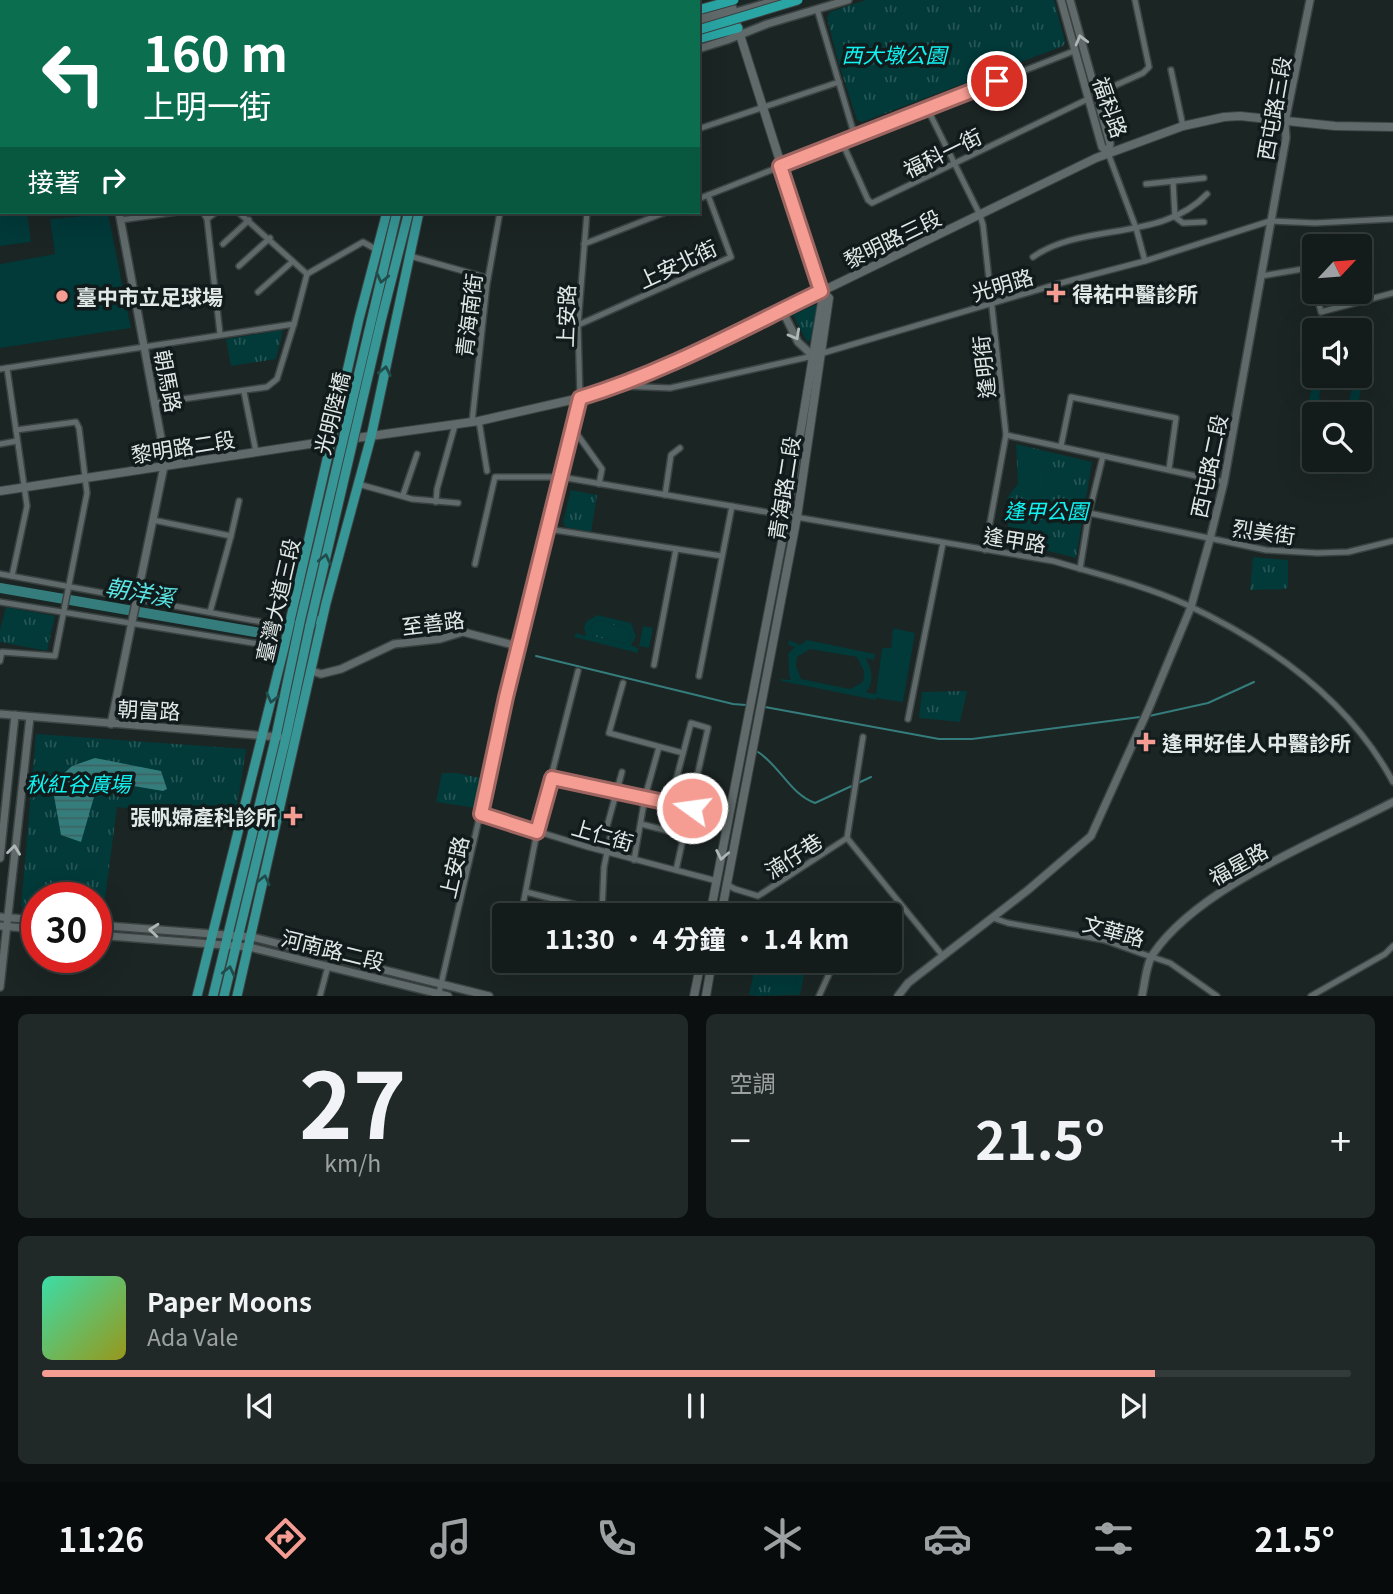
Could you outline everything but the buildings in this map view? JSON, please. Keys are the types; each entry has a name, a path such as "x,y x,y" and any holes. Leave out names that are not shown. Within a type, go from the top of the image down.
{"highway":[{"path":"700,29 798,0"},
{"path":"700,10 732,5"},
{"path":"700,39 739,31"}],"main road":[{"name":"青海路二段","path":"732,5 821,291 822,302 792,516"},
{"name":"黎明路三段","path":"371,438 475,421 580,398 620,386 697,352 1108,153 1183,126 1240,116 1285,122 1393,127"},
{"name":"臺灣大道三段","path":"197,996 284,648 386,214"},
{"name":"光明陸橋","path":"305,624 397,214"},
{"name":"光明陸橋","path":"305,624 409,214"},
{"name":"臺灣大道三段","path":"239,994 326,603 371,438 420,214"},
{"name":"青海路二段","path":"754,717 822,353 829,298 821,291"},
{"name":"黎明路二段","path":"0,491 333,440 371,438"},
{"name":"臺灣大道三段","path":"213,996 305,624 326,603"},
{"name":"臺灣大道三段","path":"224,996 286,737 305,624"},
{"path":"712,903 754,717"},
{"path":"723,903 754,717"},
{"path":"694,996 699,973"},
{"path":"706,996 710,973"}],"street":[{"path":"700,20 732,5 761,0"},
{"path":"732,5 777,0"},
{"path":"700,48 739,31 848,0"},
{"name":"福科路","path":"1061,0 1102,147 1108,153"},
{"name":"福科路","path":"1070,0 1110,144 1108,153"},
{"path":"1096,94 1143,73 1149,66 1135,0"},
{"name":"西屯路三段","path":"1270,221 1286,138 1285,122 1310,0"},
{"path":"817,9 855,136"},
{"path":"700,198 1074,51"},
{"path":"1171,70 1183,126"},
{"path":"700,128 839,82"},
{"name":"福科一街","path":"842,142 868,200 872,203 1088,99"},
{"name":"逢明街","path":"927,108 980,215 992,304 1006,435 985,550"},
{"path":"1108,153 1136,228 1145,261"},
{"path":"1146,184 1204,178"},
{"path":"1173,181 1175,217 1183,223 1204,222"},
{"path":"1033,257 1045,248 1175,217 1207,194"},
{"name":"上安北街","path":"578,325 731,257 708,195"},
{"path":"120,216 148,214"},
{"path":"204,214 207,219 220,334"},
{"path":"207,219 213,214"},
{"path":"241,214 307,274"},
{"name":"青海南街","path":"486,471 475,421 488,278 500,214"},
{"name":"上安路","path":"439,993 506,697 521,647 580,398 578,325 587,214"},
{"path":"584,244 661,214"},
{"name":"朝馬路","path":"120,216 164,454 164,466 131,623"},
{"name":"光明路","path":"620,386 670,388 813,356 1145,261 1270,221 1315,223 1393,219"},
{"path":"223,244 249,220"},
{"name":"西屯路二段","path":"993,918 1091,836 1149,710 1191,607 1224,482 1270,221"},
{"path":"239,266 270,238"},
{"path":"155,403 267,387 277,379 307,274 363,242 377,250"},
{"path":"410,256 488,278"},
{"path":"258,292 292,262"},
{"path":"1261,276 1302,269"},
{"path":"1372,299 1393,293"},
{"path":"1319,304 1321,312 1351,304"},
{"path":"782,310 798,342 813,356"},
{"path":"12,576 27,506 4,368 294,324"},
{"path":"244,392 256,452"},
{"path":"1061,446 1071,397 1176,418 1169,469"},
{"path":"0,662 2,652 55,656 87,493 87,478 76,422 16,430"},
{"path":"436,502 437,489 455,425"},
{"path":"572,427 602,469 599,484"},
{"path":"1006,435 1224,482"},
{"path":"0,444 17,441"},
{"path":"665,495 671,455 680,448"},
{"path":"403,495 417,454"},
{"path":"1080,569 1089,513 1103,456"},
{"name":"逢甲路","path":"475,564 495,477 561,477 1053,561 1125,581 1191,607 1270,652 1319,689 1352,722 1393,782"},
{"path":"358,484 412,499 457,503"},
{"path":"210,612 239,501"},
{"path":"699,676 732,506"},
{"name":"烈美街","path":"1089,513 1266,550 1348,552 1393,541"},
{"path":"153,520 231,536"},
{"path":"548,529 722,556"},
{"path":"908,719 943,543"},
{"path":"654,665 676,549"},
{"path":"0,574 289,626"},
{"path":"0,602 284,648"},
{"path":"111,724 131,623"},
{"name":"至善路","path":"312,671 321,674 341,669 394,644 440,639 463,632 521,647"},
{"path":"524,903 537,832 578,671"},
{"path":"623,682 609,733 683,753"},
{"name":"朝富路","path":"0,714 297,738"},
{"path":"0,858 15,715"},
{"path":"0,987 3,917 30,717"},
{"path":"670,803 691,723 708,728 676,870"},
{"path":"847,838 863,737"},
{"path":"634,860 645,797 659,747"},
{"path":"602,903 602,883 611,833 606,830 622,772"},
{"path":"552,778 692,808"},
{"name":"福星路","path":"1151,956 1175,930 1212,898 1297,850 1393,802"},
{"name":"上仁街","path":"481,814 634,860 717,881"},
{"path":"641,824 684,835"},
{"name":"湳仔巷","path":"717,881 758,896 847,838 943,956"},
{"path":"526,892 570,903"},
{"path":"3,917 21,919"},
{"path":"898,996 908,984 993,918"},
{"name":"文華路","path":"993,918 1104,940 1151,956 1178,968 1217,996"},
{"path":"3,926 21,928"},
{"path":"112,926 237,936 250,942"},
{"name":"河南路二段","path":"112,936 235,947 250,942 489,996"},
{"name":"河南路二段","path":"250,942 328,966 448,996"},
{"path":"1311,996 1385,954 1393,946"},
{"path":"1142,996 1151,956"},
{"path":"320,996 328,966"},
{"path":"819,996 830,973"}],"green space":[{"name":"西大墩公園","path":"866,0 1054,0 1065,42 1063,46 862,122 857,120 827,18 830,12"},
{"path":"0,214 27,214 31,242 0,246"},
{"name":"臺中市立足球場","path":"108,214 131,328 0,348 0,264 55,254 50,219"},
{"path":"817,304 812,339 807,342 793,315"},
{"path":"283,330 276,359 231,366 226,339"},
{"path":"1312,388 1321,388 1321,402 1309,402"},
{"path":"1352,388 1361,388 1358,402 1349,402"},
{"name":"逢甲公園","path":"1016,444 1092,462 1076,558 1017,543 1012,535 1006,520 1005,506 1018,484"},
{"path":"1017,445 1046,452 1048,491 1020,484"},
{"path":"571,490 597,495 591,532 565,527 563,522"},
{"path":"1253,557 1288,560 1288,587 1250,590"},
{"path":"6,607 55,616 47,651 0,642"},
{"path":"597,615 631,623 636,637 631,645 638,648 638,653 574,637 576,633 586,636 586,622","holes":["598,620 626,627 631,633 629,641 622,643 593,636 590,626"]},
{"path":"598,620 626,627 631,633 629,641 622,643 593,636 590,626"},
{"path":"643,626 653,628 649,648 639,646"},
{"path":"893,628 915,633 903,702 876,700 781,681 791,680 788,654 795,647 788,645 789,640 800,645 807,640 875,654 874,660 866,658 872,676 866,692 876,694 882,648 891,648","holes":["810,649 857,657 864,671 863,682 850,689 801,679 796,666 797,657"]},
{"path":"967,691 960,722 919,718 922,692"},
{"name":"秋紅谷廣場","path":"36,734 246,749 235,820 117,807 107,882 23,882"},
{"path":"442,773 480,778 476,808 436,802"},
{"path":"754,973 759,973 754,995 749,995"},
{"path":"759,973 798,973 793,995 754,996"},
{"path":"798,973 805,973 800,995 793,995"}],"shaded area":[{"path":"95,758 161,771 167,789 163,791 110,782 94,797 81,842 61,835 54,796 62,775 72,766"}],"waterway":[{"name":"朝洋溪","path":"0,588 273,635"},
{"path":"536,656 746,705"},
{"path":"1149,716 1208,703 1254,682"},
{"path":"765,707 939,739 972,739 1140,717"},
{"path":"758,752 792,787 815,803 871,777"}],"place":[{"name":"得祐中醫診所","path":"1056,293"},
{"name":"臺中市立足球場","path":"62,296"},
{"name":"逢甲好佳人中醫診所","path":"1146,742"},
{"name":"張帆婦產科診所","path":"293,816"}],"route":[{"path":"692,808 552,778 537,832 481,814 506,697 521,647 580,398 620,386 697,352 821,291 780,166 997,81"}]}
